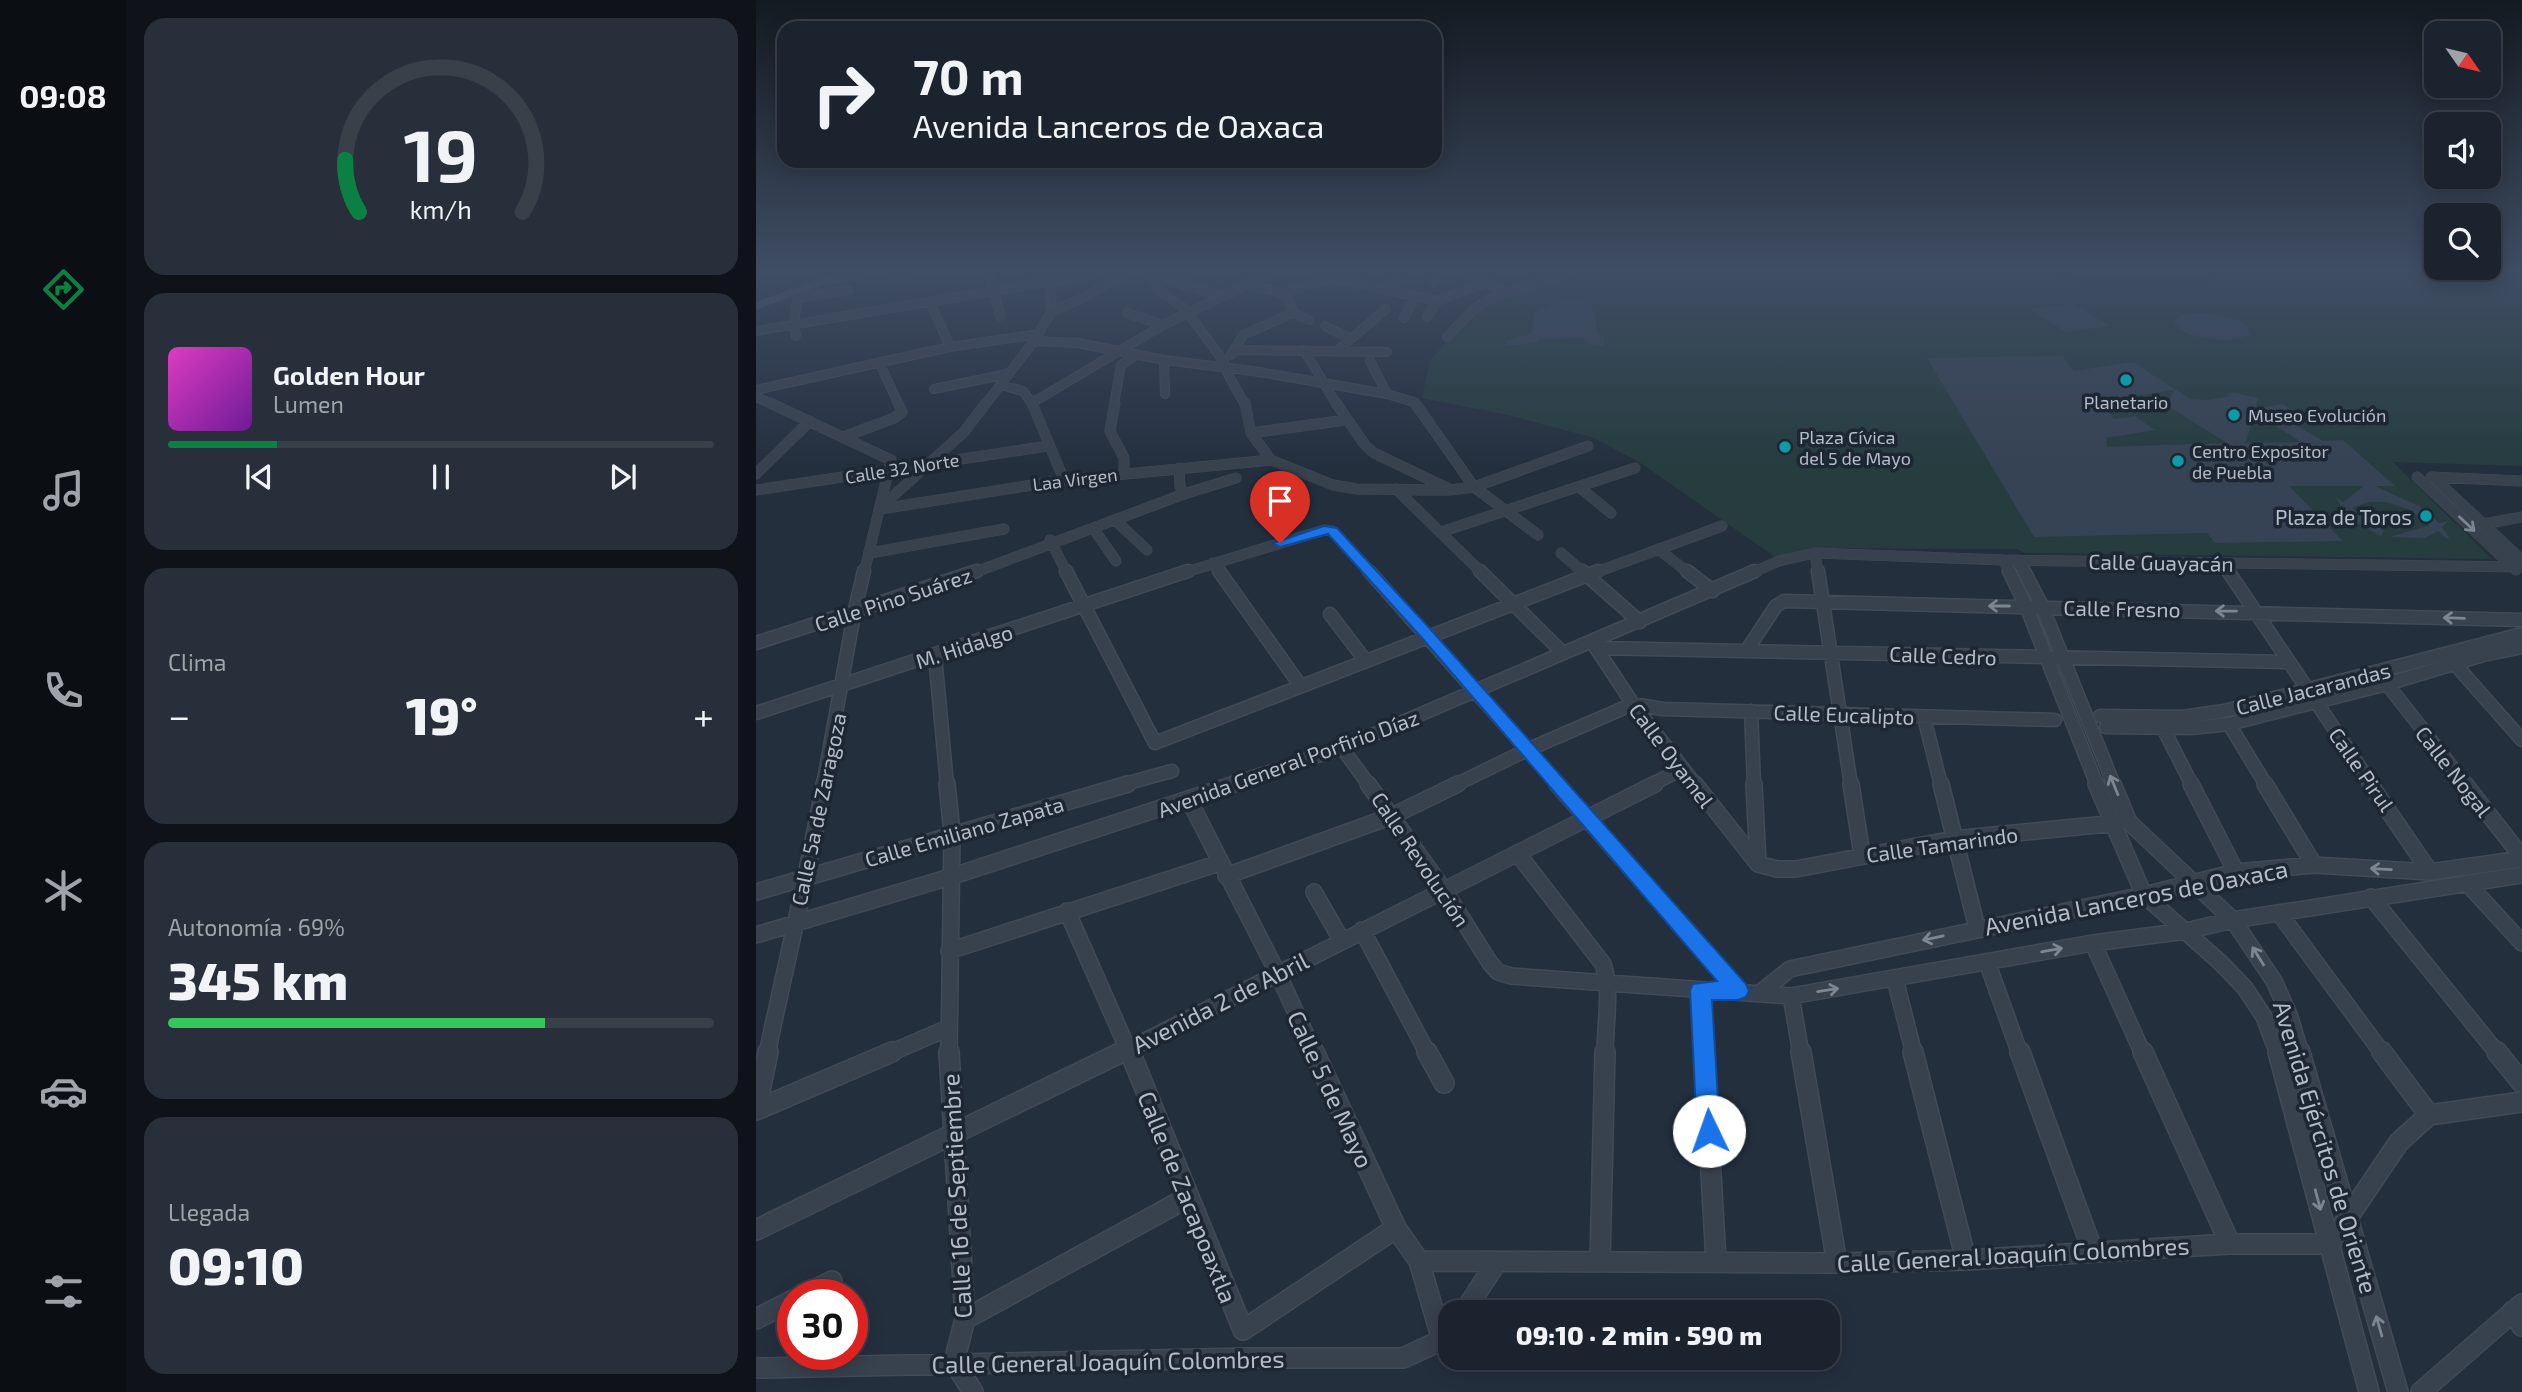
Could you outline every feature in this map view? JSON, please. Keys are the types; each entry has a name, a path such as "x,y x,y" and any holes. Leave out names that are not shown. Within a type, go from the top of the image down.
{"street":[{"path":"945,336 950,347"},
{"path":"1032,403 1144,336"},
{"path":"1204,336 1245,402 1251,433 1270,460 1333,485 1357,489 1450,490 1474,487 1587,446"},
{"path":"1224,365 1236,350 1242,336"},
{"path":"1345,336 1351,339"},
{"path":"1338,350 1355,336"},
{"path":"881,508 964,432 1037,338"},
{"path":"756,390 950,347 1037,338 1164,360 1224,365 1387,394 1414,402 1474,487 1538,535"},
{"path":"1236,350 1387,352"},
{"path":"1304,350 1346,420 1374,453 1450,490"},
{"path":"1124,473 1124,458 1110,431 1121,365 1136,355"},
{"path":"1164,360 1165,394"},
{"path":"1370,361 1387,394"},
{"path":"846,436 894,418 902,412 879,362"},
{"path":"934,388 1007,374"},
{"path":"1000,385 1023,391 1032,403 1064,480"},
{"path":"756,397 888,457 891,460 890,469"},
{"path":"1251,433 1346,420"},
{"path":"756,474 810,421"},
{"name":"Calle 32 Norte","path":"756,490 1048,446"},
{"name":"Laa Virgen","path":"881,508 1064,480 1270,460"},
{"path":"1179,468 1182,490"},
{"path":"1441,532 1634,468"},
{"name":"Calle 5a de Zaragoza","path":"756,1110 794,923 807,877 855,609 890,469"},
{"path":"2520,568 2417,477 2522,481"},
{"name":"Calle Pino Suárez","path":"756,643 855,609 946,583 1182,490 1236,478"},
{"path":"2433,478 2484,524 2520,568"},
{"path":"1578,487 1611,513"},
{"path":"1396,489 1509,604 1563,653"},
{"name":"Calle Pino Suárez","path":"1051,542 1115,520 1135,508"},
{"path":"2484,524 2522,517"},
{"path":"1115,520 1147,550"},
{"path":"1051,542 1155,743 1427,635 1722,526"},
{"path":"1093,528 1116,561"},
{"path":"870,553 1004,529"},
{"path":"1086,606 1213,563 1324,530 1332,531 1427,635 1738,991"},
{"path":"1658,549 1713,591"},
{"path":"1812,553 1823,602 1862,855"},
{"name":"Calle Guayacán","path":"1812,553 2003,560 2520,568"},
{"name":"Avenida General Porfirio Díaz","path":"756,935 950,877 1342,748 1563,653 1595,645 1640,622 1779,561 1812,553"},
{"path":"1561,554 1640,622"},
{"name":"Avenida Ejércitos de Oriente","path":"2003,560 2026,606 2045,659 2144,895 2245,988 2264,1017 2277,1049 2369,1392"},
{"name":"Avenida Ejércitos de Oriente","path":"2018,560 2042,606 2129,822 2233,920 2274,981 2290,1017 2398,1392"},
{"path":"1213,563 1300,685"},
{"name":"Calle Pirul","path":"2222,563 2430,872"},
{"name":"Calle Fresno","path":"1747,650 1779,603 2042,606 2522,620"},
{"name":"M. Hidalgo","path":"756,713 1086,606"},
{"path":"1329,614 1365,660"},
{"name":"Calle Cedro","path":"1595,645 2045,659 2288,662"},
{"name":"Calle Oyamel","path":"1595,645 1633,704 1758,864"},
{"name":"Calle Jacarandas","path":"2103,721 2163,729 2229,724 2410,663 2522,645"},
{"name":"Calle Jacarandas","path":"2103,721 2182,717 2387,684 2454,663 2479,651"},
{"name":"Calle 16 de Septiembre","path":"935,655 952,833 948,1028 965,1319 954,1362"},
{"path":"2410,663 2421,673"},
{"path":"2454,663 2522,740"},
{"name":"Calle Nogal","path":"2387,684 2522,858"},
{"path":"949,951 1067,911 1222,869 1392,816 1527,750 1633,704"},
{"name":"Calle Eucalipto","path":"1633,704 1651,708 2055,720"},
{"path":"2065,707 2082,707 2103,721 2104,734 2095,738 2078,738 2060,729 2055,720 2058,711 2065,707"},
{"path":"1751,711 1758,864"},
{"path":"1924,717 1977,928"},
{"path":"2182,717 2190,728"},
{"path":"2229,724 2314,865"},
{"path":"2163,729 2236,872"},
{"name":"Calle Revolución","path":"1342,748 1444,890 1498,972"},
{"name":"Avenida 2 de Abril","path":"756,1230 954,1136 1588,819 1682,769"},
{"name":"Calle Emiliano Zapata","path":"756,892 1172,771"},
{"name":"Calle 5 de Mayo","path":"1189,800 1222,869 1278,972 1396,1228"},
{"name":"Calle Tamarindo","path":"1758,864 1777,869 1796,869 1954,839 2129,822"},
{"path":"1518,854 1603,964 1609,981 1606,993 1600,1261"},
{"name":"Avenida Lanceros de Oaxaca","path":"1761,992 1790,969 2144,895 2236,872 2314,865 2430,872 2522,858"},
{"name":"Avenida Lanceros de Oaxaca","path":"1498,972 1511,976 1791,996 2093,943 2186,931 2233,920 2522,875"},
{"path":"2467,883 2522,943"},
{"path":"1314,892 1342,941"},
{"path":"2371,898 2522,1083"},
{"name":"Calle de Zacapoaxtla","path":"1067,911 1128,1048 1242,1330 1396,1228"},
{"path":"2279,913 2429,1115"},
{"path":"1362,930 1444,1083"},
{"path":"2093,943 2230,1244"},
{"path":"1987,962 2093,1252"},
{"path":"1895,979 1966,1260"},
{"path":"1701,990 1716,1261"},
{"path":"1791,996 1838,1263"},
{"path":"756,1110 948,1028"},
{"path":"2330,1244 2399,1142 2429,1115 2522,1102"},
{"path":"965,1319 1188,1198"},
{"path":"1396,1228 1419,1261 1438,1311"},
{"name":"Calle General Joaquín Colombres","path":"1496,1263 1838,1263 1966,1260 2230,1244 2330,1244"},
{"path":"1419,1261 1496,1263"},
{"path":"1472,1300 1496,1263"},
{"path":"756,1319 777,1308"},
{"path":"2421,1392 2519,1314"},
{"name":"Calle General Joaquín Colombres","path":"756,1368 954,1362 1403,1358 1426,1350 1438,1341"},
{"path":"954,1362 973,1392"}],"green space":[{"path":"1451,336 2522,336 2522,466 2393,462 2492,559 2025,553 2017,549 1822,548 1778,559 1642,464 1594,438 1508,415 1422,398 1430,360"}],"building":[{"path":"1524,336 1604,336 1605,346 1590,345 1582,338 1539,339 1537,343 1505,346 1505,341"},
{"path":"2196,336 2246,336 2227,341"},
{"name":"Centro Expositor de Puebla","path":"2062,356 2074,371 2133,362 2190,399 2228,397 2229,394 2235,393 2258,398 2255,409 2283,404 2293,410 2291,422 2323,441 2343,440 2395,486 2375,486 2423,508 2439,523 2448,521 2442,527 2449,537 2447,539 2438,531 2425,538 2390,537 2430,525 2409,509 2385,502 2369,502 2352,508 2384,531 2381,536 2355,522 2344,511 2341,512 2342,508 2336,497 2343,502 2364,486 2289,486 2343,541 2215,543 2207,533 2034,537 1927,358","holes":["2173,390 2168,406 2227,443 2107,447 2106,438 2155,430 2135,416 2114,419 2099,401","2265,419 2301,442 2245,443 2253,421"]}],"place":[{"name":"Planetario","path":"2126,380"},
{"name":"Museo Evolución","path":"2234,415"},
{"name":"Plaza Cívica del 5 de Mayo","path":"1785,447"},
{"name":"Centro Expositor de Puebla","path":"2178,461"},
{"name":"Plaza de Toros","path":"2426,516"}],"route":[{"path":"1280,543 1324,530 1332,531 1427,635 1738,991 1701,990 1709,1131"}]}
